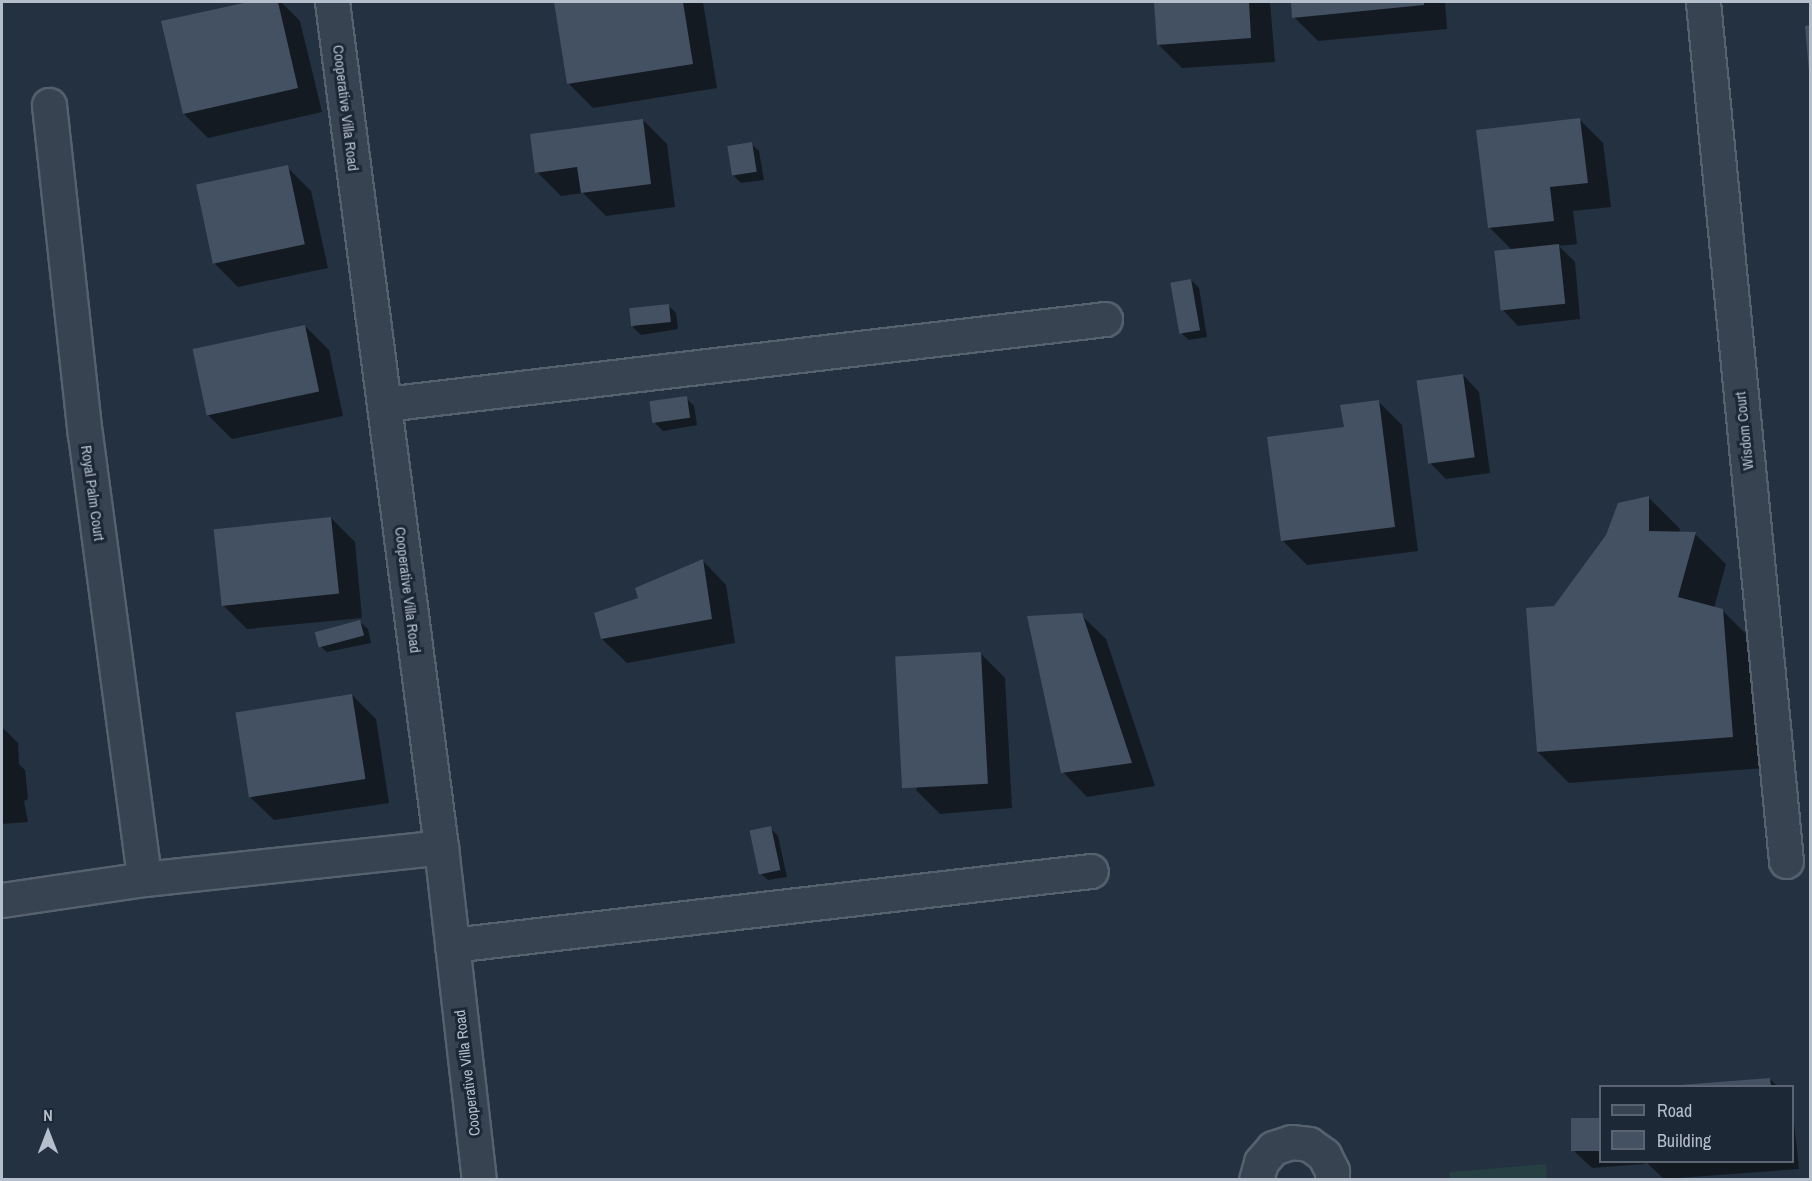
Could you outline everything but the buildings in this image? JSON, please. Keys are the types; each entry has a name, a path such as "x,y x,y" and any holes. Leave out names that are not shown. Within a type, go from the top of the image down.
{"street":[{"name":"Cooperative Villa Road","path":"332,2 441,847 479,1179"},
{"name":"Wisdom Court","path":"1703,2 1786,861"},
{"name":"Royal Palm Court","path":"49,105 85,434 144,879"},
{"path":"385,404 1105,319"},
{"path":"2,900 144,879 441,847"},
{"path":"452,945 1091,871"},
{"path":"1256,1179 1261,1162 1273,1148 1291,1142 1309,1144 1324,1155 1332,1171 1332,1179"}],"green space":[{"path":"1546,1164 1547,1179 1450,1179 1449,1172"}]}
